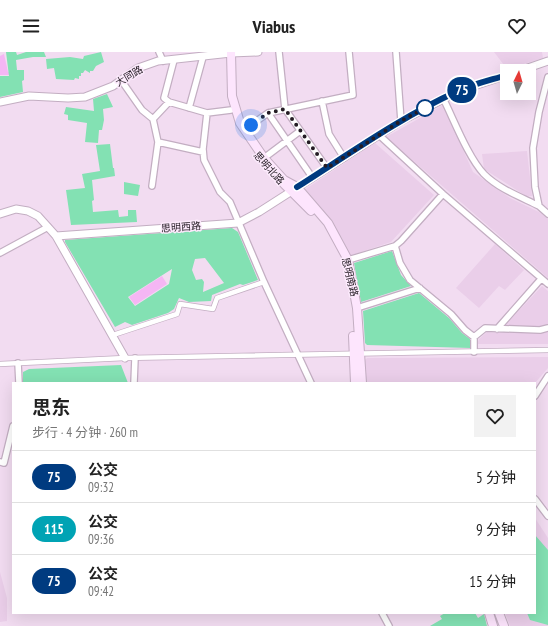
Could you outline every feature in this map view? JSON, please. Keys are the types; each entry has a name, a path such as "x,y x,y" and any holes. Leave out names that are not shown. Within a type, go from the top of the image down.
{"main road":[{"name":"思明北路","path":"229,53 227,87 234,120 250,147 278,180 294,189"},
{"name":"思明北路","path":"229,53 232,96 240,123 264,158 294,189"},
{"name":"思明南路","path":"294,189 328,223 348,260 357,308 355,382"},
{"name":"思明南路","path":"294,189 324,224 345,265 362,382"},
{"path":"489,614 493,626"},
{"path":"499,614 504,626"}],"street":[{"path":"159,52 163,61"},
{"path":"163,61 166,52"},
{"name":"大同路","path":"0,102 29,96 68,98 85,97 113,86 138,68 163,61 229,53 258,52"},
{"path":"279,52 285,109 327,168"},
{"path":"247,135 251,125 268,113 353,95 349,52"},
{"path":"396,52 401,121"},
{"path":"189,108 203,57"},
{"path":"174,60 164,98 169,102 207,114 231,110"},
{"path":"536,65 548,61"},
{"name":"思明西路","path":"56,236 238,223 259,212 401,121 443,98 500,77"},
{"path":"539,206 535,187 533,148 539,112 548,77"},
{"path":"121,80 142,110 153,119 158,142 152,186"},
{"path":"443,98 473,158 484,174 507,190 539,206 548,214"},
{"path":"322,101 329,134 344,158"},
{"path":"153,119 169,102"},
{"path":"268,113 312,178"},
{"path":"207,114 203,152 204,160 209,173 220,192 230,202 264,282 311,382"},
{"path":"264,158 300,131"},
{"path":"379,136 548,284"},
{"path":"158,142 203,152"},
{"path":"348,260 395,246 444,194"},
{"path":"0,214 16,209 28,211 38,216 56,236 125,358"},
{"path":"0,254 48,227"},
{"path":"395,246 400,263 410,280 451,314 465,330 474,337"},
{"path":"497,329 541,279"},
{"path":"113,335 177,314 180,304 214,309 217,298 264,282"},
{"path":"357,308 420,288"},
{"path":"474,337 485,328 540,330 548,328"},
{"path":"474,337 474,352"},
{"path":"0,364 125,358 548,350"},
{"path":"134,382 135,358"},
{"path":"18,363 19,382"},
{"path":"536,394 548,376"},
{"path":"0,462 4,463 12,430"},
{"path":"536,500 545,507 548,516"},
{"path":"383,614 389,626"}],"shaded area":[{"path":"494,52 542,52 543,58 523,64 503,64"},
{"path":"4,54 8,72 13,71 13,75 0,75 0,56"},
{"path":"443,105 473,172 510,198 539,212 548,219 548,278 386,137"},
{"path":"375,143 434,195 391,242 349,256 332,221 304,190"},
{"path":"527,151 532,196 526,196 484,169 482,154"},
{"path":"495,244 524,270 505,290 499,286 479,308 456,288"},
{"path":"162,276 167,284 135,305 129,297"},
{"path":"542,286 548,291 548,344 477,344 479,339 487,332 498,333"},
{"path":"548,357 548,368 536,382 365,382 363,362 367,358"},
{"path":"536,520 548,538 548,626 510,626 505,614 536,614"},
{"path":"0,572 7,598 7,621 0,622"}],"building":[{"path":"6,52 16,52 17,55 26,52 44,52 46,57 33,57 16,60 17,70 24,70 24,80 22,81 23,92 0,97 0,76 9,76"},
{"path":"101,52 104,62 96,66 93,71 90,71 90,73 85,70 81,73 81,76 79,76 79,79 56,79 54,68 47,69 46,59 70,57 83,59 84,56"},
{"path":"107,94 113,107 103,109 104,120 102,130 99,130 98,143 85,142 87,123 68,120 68,115 64,114 66,107 94,111 93,99"},
{"path":"110,144 115,176 92,180 94,200 92,201 93,212 118,210 119,217 128,216 128,210 136,210 137,222 71,225 66,190 85,188 82,174 100,171 96,145"},
{"path":"124,182 140,185 138,196 124,194"},
{"path":"232,228 238,232 258,280 243,285 240,284 212,295 211,301 189,302 179,298 174,309 168,313 132,325 125,322 115,327 65,240","holes":["205,258 224,283 203,292 204,282 202,279 196,280 192,270 195,259","172,269 169,284 135,306 128,297"]},
{"path":"392,251 401,275 411,286 361,302 354,263"},
{"path":"419,293 449,318 462,333 470,339 470,348 367,345 365,343 363,311"},
{"path":"121,365 128,382 23,382 23,372 29,369"},
{"path":"536,536 548,550 548,625 530,620 527,614 536,614"},
{"path":"443,614 476,614 478,618 484,614 487,626 430,626 442,619 440,616"}],"bus line":[{"name":"75","path":"297,187 401,121 443,98 500,77"}],"route":[{"path":"251,125 268,113 285,109 327,168 401,121 425,108"}]}
